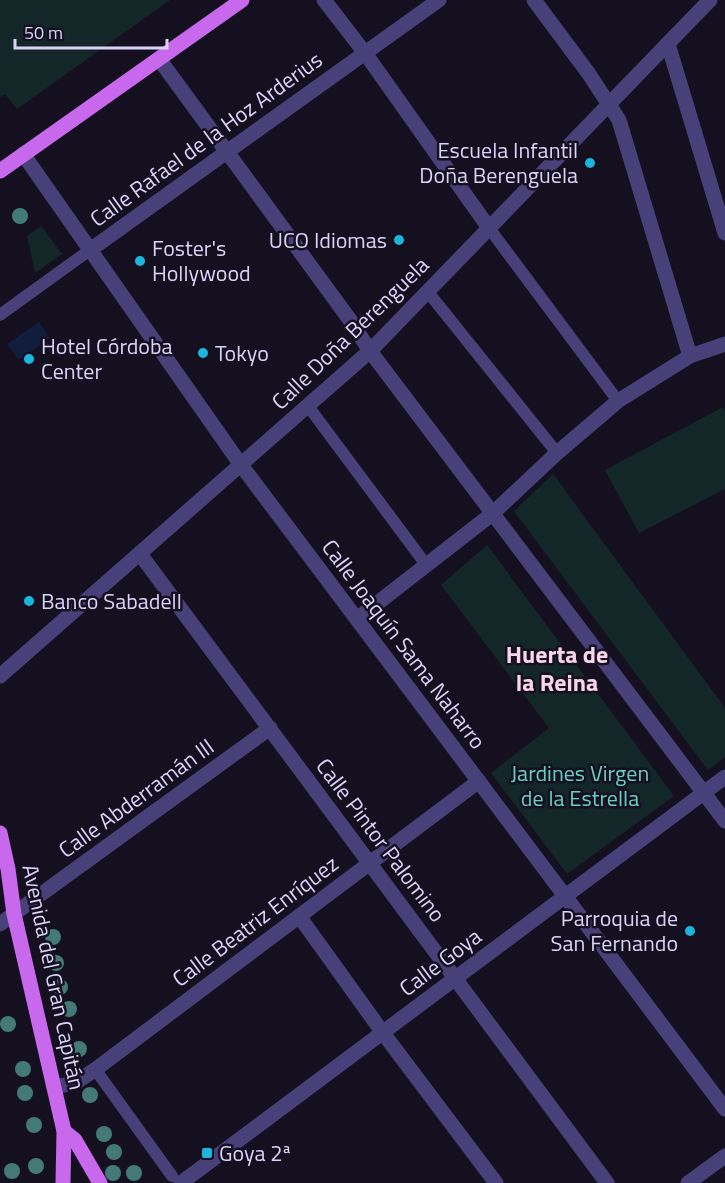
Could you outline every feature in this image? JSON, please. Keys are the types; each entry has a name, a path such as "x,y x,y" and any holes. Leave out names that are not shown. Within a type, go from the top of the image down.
{"main road":[{"path":"0,171 242,0"},
{"name":"Avenida del Gran Capitán","path":"0,833 14,914 64,1131 63,1183"},
{"name":"Avenida del Gran Capitán","path":"64,1131 75,1140 100,1183"}],"street":[{"path":"324,0 365,53 489,228 618,400"},
{"name":"Calle Rafael de la Hoz Arderius","path":"0,315 439,0"},
{"path":"534,0 610,104 619,120 690,356"},
{"name":"Calle Doña Berenguela","path":"0,676 370,351 710,0"},
{"path":"668,44 725,233"},
{"path":"159,59 350,320 370,351 725,820"},
{"name":"Calle Joaquín Sama Naharro","path":"23,154 241,465 725,1109"},
{"path":"428,292 557,453"},
{"path":"357,619 492,514 618,400 690,356 725,344"},
{"path":"308,405 427,566"},
{"name":"Calle Pintor Palomino","path":"140,554 607,1183"},
{"name":"Calle Abderramán III","path":"0,924 270,728"},
{"name":"Calle Goya","path":"177,1179 383,1033 725,777"},
{"name":"Calle Beatriz Enríquez","path":"54,1087 75,1083 96,1069 479,781"},
{"path":"299,916 383,1033 496,1183"},
{"path":"100,1076 177,1179"},
{"path":"688,1183 725,1156"}],"green space":[{"path":"0,0 170,0 17,109 5,94 0,97"},
{"path":"41,226 62,254 35,273 27,236"},
{"path":"723,407 725,412 725,489 639,533 605,470"},
{"name":"Jardines Virgen de la Estrella","path":"553,474 725,708 725,757 708,770 514,511"},
{"name":"Jardines Virgen de la Estrella","path":"487,545 674,796 567,874 491,773 549,728 441,585"}],"water":[{"path":"39,322 50,338 19,360 7,344"}],"place":[{"name":"Escuela Infantil Doña Berenguela","path":"590,163"},
{"name":"UCO Idiomas","path":"399,240"},
{"name":"Foster's Hollywood","path":"140,261"},
{"name":"Tokyo","path":"203,353"},
{"name":"Hotel Córdoba Center","path":"29,359"},
{"name":"Banco Sabadell","path":"29,601"},
{"name":"Parroquia de San Fernando","path":"690,931"},
{"name":"Goya 2ª","path":"207,1153"}],"district":[{"name":"Huerta de la Reina","path":"557,669"}]}
